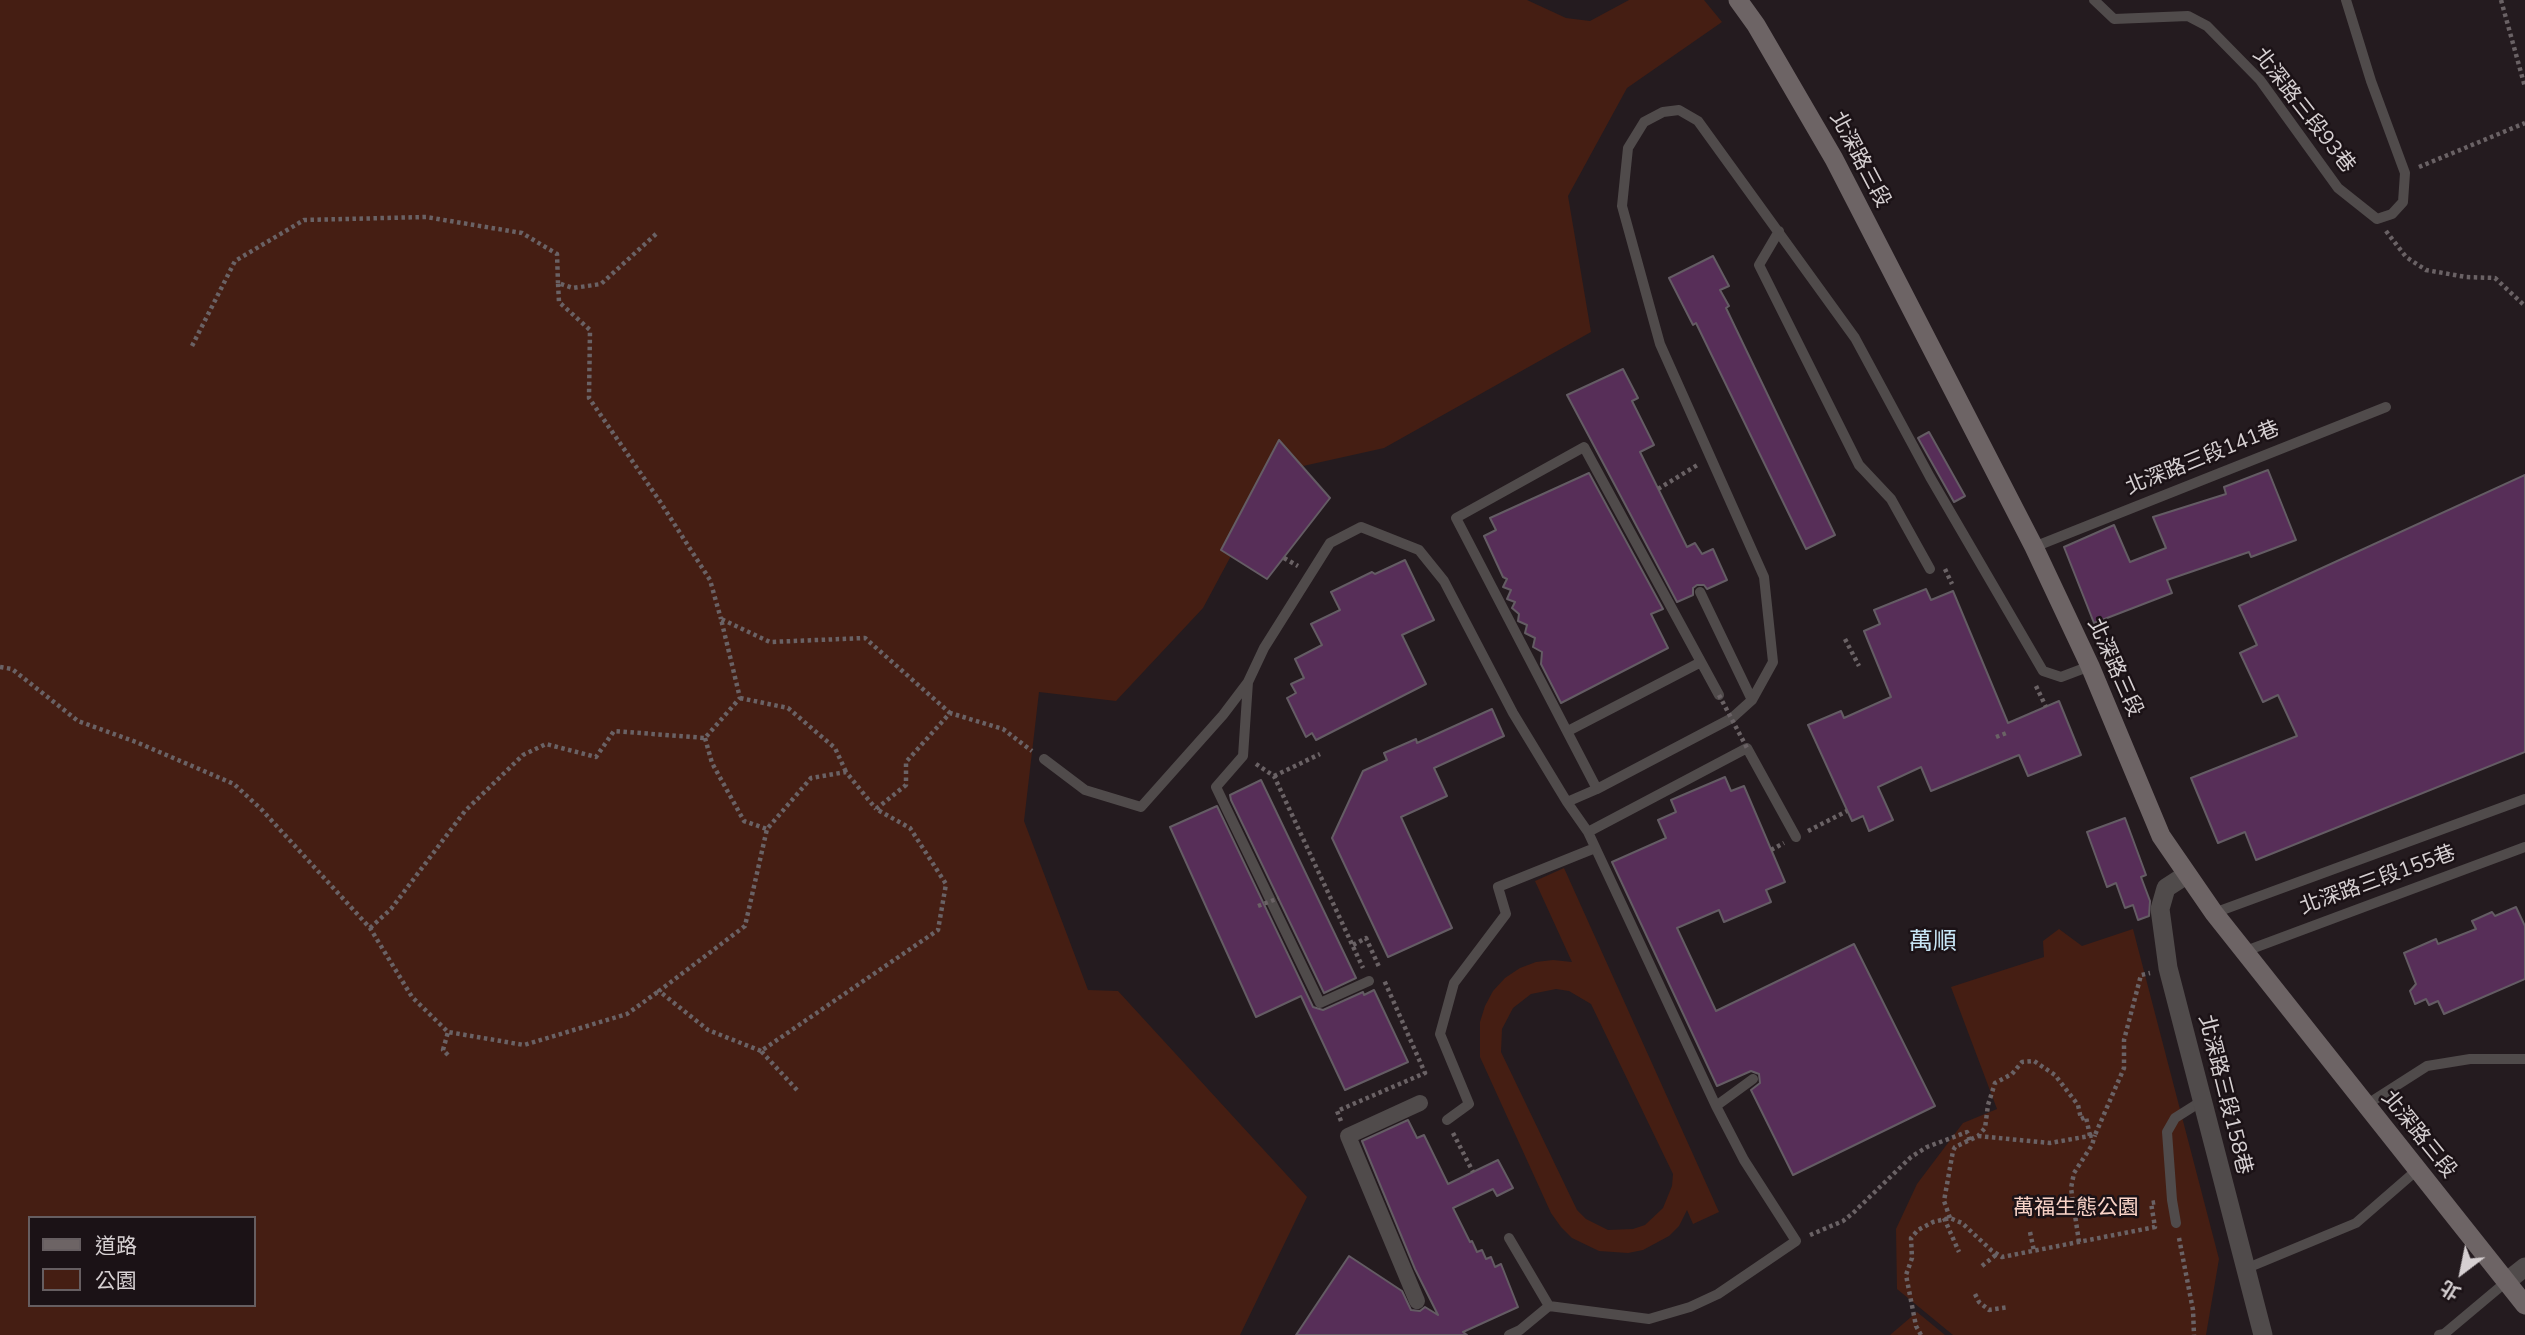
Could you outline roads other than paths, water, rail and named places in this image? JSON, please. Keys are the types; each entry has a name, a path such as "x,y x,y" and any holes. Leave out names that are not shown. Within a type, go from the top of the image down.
{"main road":[{"name":"北深路三段","path":"1738,0 1756,25 1835,159 2034,547 2090,666 2161,836 2214,914 2525,1305"}],"street":[{"name":"北深路三段158巷","path":"2186,875 2166,888 2160,909 2168,968 2263,1335"},
{"path":"1417,1301 1348,1136 1420,1103"},
{"path":"2506,1282 2525,1266"}],"lane":[{"name":"北深路三段93巷","path":"2095,0 2114,19 2188,16 2207,26 2260,80 2338,188 2377,219 2392,214 2403,202 2405,173 2371,81 2346,0"},
{"path":"1566,802 1597,789 1732,718 1752,700 1773,662 1764,577 1660,344 1622,205 1628,148 1644,122 1662,112 1679,110 1698,121 1855,338 1930,478 2043,671 2061,677 2090,666"},
{"path":"1779,231 1759,265 1859,465 1891,499 1930,569"},
{"name":"北深路三段141巷","path":"2034,547 2386,407"},
{"path":"1597,789 1456,518 1584,447 1719,695"},
{"path":"1044,759 1085,790 1142,807 1223,715 1248,682 1264,648 1331,543 1361,527 1419,550 1444,581 1513,713 1566,802 1588,832 1716,1106 1744,1160 1796,1241 1717,1294 1690,1307 1649,1318 1549,1306 1520,1330 1509,1335"},
{"path":"1700,592 1752,700"},
{"path":"1568,731 1701,662"},
{"path":"1248,682 1244,757 1216,787 1320,1003 1369,982"},
{"path":"1588,832 1747,748 1796,837"},
{"path":"2214,914 2525,799"},
{"name":"北深路三段155巷","path":"2244,952 2525,847"},
{"path":"1447,1120 1469,1104 1440,1034 1454,983 1506,914 1498,887 1595,848"},
{"path":"2366,1105 2427,1066 2470,1059 2525,1059"},
{"path":"1716,1106 1753,1079"},
{"path":"2176,1223 2167,1132 2175,1118 2202,1101"},
{"path":"2245,1269 2356,1223 2417,1170"},
{"path":"1509,1238 1549,1306"},
{"path":"2442,1335 2506,1282"}],"district":[{"name":"萬順","path":"1933,943"}],"park label":[{"name":"萬福生態公園","path":"2076,1209"}]}
